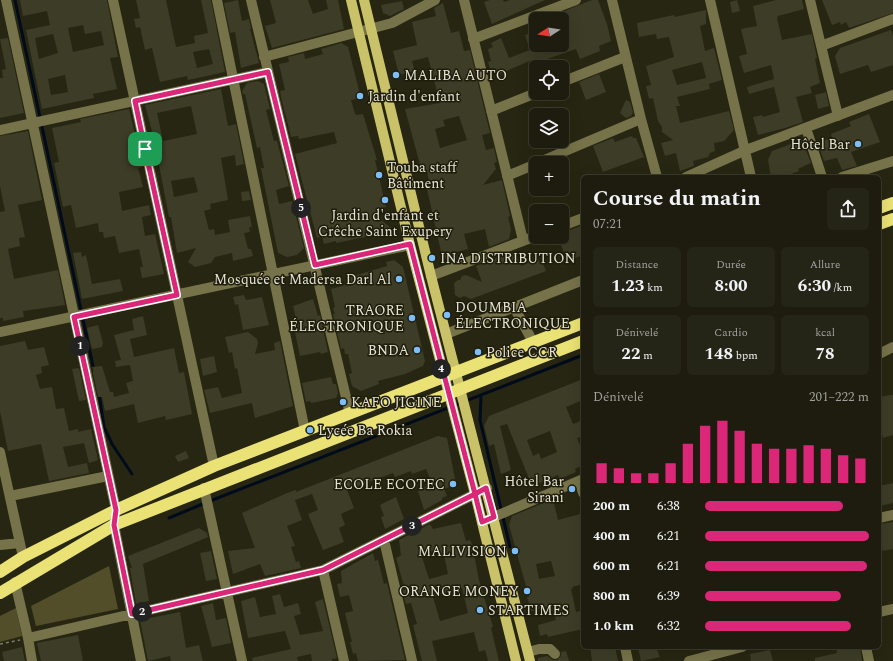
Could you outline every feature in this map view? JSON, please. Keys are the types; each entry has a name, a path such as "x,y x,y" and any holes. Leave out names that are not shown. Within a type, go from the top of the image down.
{"highway":[{"path":"881,207 893,202"},
{"path":"881,223 893,219"},
{"path":"0,572 23,557 116,510 214,466 581,324"},
{"path":"0,592 114,525 204,488 581,342"}],"main road":[{"path":"351,0 410,244 443,376 449,393 475,494 516,661"},
{"path":"364,0 431,276 457,372 529,657"}],"street":[{"path":"6,0 116,510 114,525 141,661"},
{"path":"113,0 214,466"},
{"path":"217,0 305,430"},
{"path":"251,0 350,414"},
{"path":"464,0 523,240"},
{"path":"473,39 576,0"},
{"path":"612,0 625,57 656,175"},
{"path":"710,0 751,175"},
{"path":"810,0 838,116"},
{"path":"264,57 371,30 392,23 432,1"},
{"path":"821,46 893,19"},
{"path":"569,79 625,57"},
{"path":"0,130 268,72"},
{"path":"690,175 746,150 893,95"},
{"path":"491,111 529,96"},
{"path":"554,156 641,120"},
{"path":"806,128 821,175"},
{"path":"849,175 893,162"},
{"path":"507,176 529,166"},
{"path":"569,223 581,219"},
{"path":"431,276 529,238"},
{"path":"0,332 410,244"},
{"path":"446,334 581,281"},
{"path":"514,307 532,342"},
{"path":"881,353 893,347"},
{"path":"0,452 23,557"},
{"path":"10,496 108,476"},
{"path":"482,522 581,480"},
{"path":"204,488 242,661"},
{"path":"28,638 323,570 486,488"},
{"path":"881,518 893,515"},
{"path":"384,540 412,661"},
{"path":"0,545 20,543"},
{"path":"323,570 344,661"},
{"path":"15,582 32,661"},
{"path":"881,612 893,609"},
{"path":"529,657 539,649 550,648 554,654"},
{"path":"625,649 628,661"},
{"path":"689,661 734,649"},
{"path":"866,649 869,661"}],"path":[{"path":"0,644 28,638"}],"shaded area":[{"path":"109,566 118,609 36,626 31,606"},
{"path":"16,608 22,636 0,642 0,616"}],"building":[{"path":"20,0 107,0 118,57 110,58 117,89 93,94 94,98 42,109 26,30 50,25 47,11 23,16","holes":["83,25 85,34 101,31 104,45 73,52 68,28","53,34 58,53 39,59 35,38","65,75 68,92 51,95 48,79"]},
{"path":"136,0 166,0 176,47 195,43 194,36 208,33 201,0 211,0 225,72 188,80 187,76 160,82 152,48 145,50 140,27 136,28 134,19 140,18","holes":["209,49 213,64 197,68 193,52"]},
{"path":"238,0 242,21 249,19 250,29 259,63 241,68 235,32 230,33 224,3"},
{"path":"270,0 308,0 313,14 328,9 326,0 338,0 344,29 272,48 265,26 276,23"},
{"path":"490,0 503,0 504,2 510,0 545,0 492,24 484,2"},
{"path":"592,0 598,0 607,24 611,41 599,46 600,51 580,59 576,49 569,51 569,12 562,12"},
{"path":"737,0 740,11 732,13 730,2"},
{"path":"776,0 802,0 804,9 778,16 777,18 782,40 812,34 820,83 810,87 812,93 796,97 803,122 758,135 753,117 762,115 763,117 780,112 774,87 749,94 747,87 774,79 771,65 744,73 739,56 747,54 741,29 757,26 753,6"},
{"path":"822,0 893,0 893,13 849,28 846,22 841,25 840,22 832,25"},
{"path":"402,1 404,9 390,16 383,13 381,5"},
{"path":"443,3 451,33 459,31 464,51 470,50 490,133 482,135 486,150 494,148 497,162 494,163 496,169 483,185 502,180 510,216 508,217 511,229 509,239 489,247 485,229 464,234 468,249 456,252 457,259 451,261 442,256 427,189 430,187 427,171 422,172 405,109 440,103 428,57 412,61 415,71 399,75 393,51 417,45 412,22 436,16 434,8","holes":["459,116 467,140 440,148 435,129 445,126 443,120"]},
{"path":"706,10 706,24 700,26 705,51 714,48 722,80 709,84 710,89 677,97 680,106 676,106 680,123 729,111 734,130 724,141 714,143 715,151 710,153 708,157 693,161 694,166 680,171 676,153 665,156 661,143 673,140 662,132 662,127 658,121 653,98 649,99 646,86 651,85 646,66 674,57 669,37 657,39 656,34 639,37 637,23 674,15 675,17","holes":["702,62 706,78 677,85 672,70"]},
{"path":"891,30 893,36 893,65 871,72 868,65 840,74 835,56 840,48"},
{"path":"529,34 529,47 525,35"},
{"path":"8,38 24,113 0,118 0,78 3,78 2,70 6,69 0,39"},
{"path":"501,38 509,58 529,50 529,52 567,52 544,60 529,60 497,75 494,68 490,69 488,62 491,61 488,49 493,47 491,43"},
{"path":"341,43 348,47 361,98 351,100 355,114 363,114 377,160 375,160 386,207 378,209 381,220 395,231 324,244 322,236 317,238 295,154 337,143 334,132 299,139 298,136 291,137 280,91 285,90 279,64 289,62 288,57 304,53 305,59 323,54 321,49"},
{"path":"599,74 606,92 586,100 579,82"},
{"path":"258,81 264,84 270,109 266,110 274,141 277,141 289,186 276,190 279,204 292,201 304,248 297,255 287,257 278,253 261,168 264,168 260,147 257,148 245,94 243,94 242,91 247,83"},
{"path":"221,89 228,126 236,124 244,164 236,166 235,155 221,158 228,200 210,204 211,209 204,211 209,230 214,229 215,235 230,232 228,220 250,216 252,227 249,227 250,232 244,233 248,249 251,249 253,256 233,261 232,253 215,257 211,263 195,267 188,262 196,248 177,253 171,217 169,217 154,139 145,105","holes":["191,106 197,134 163,141 157,113","194,177 198,192 174,197 171,181"]},
{"path":"826,92 829,106 818,109 815,95"},
{"path":"626,100 630,102 633,112 631,116 626,118 620,113"},
{"path":"129,109 143,167 138,168 143,187 119,192 122,211 149,205 151,215 142,217 145,236 155,234 164,274 142,278 140,267 143,267 139,249 119,253 115,236 104,238 103,232 99,232 98,223 76,228 71,205 63,207 54,163 59,162 52,128 81,122 80,119"},
{"path":"869,114 880,142 851,152 857,166 842,170 837,158 824,161 819,147 822,144 822,141 832,138 831,134 851,126 849,122"},
{"path":"28,131 42,200 18,205 25,237 19,238 20,246 8,249 14,279 58,270 65,305 23,311 24,317 3,321 3,318 0,318 0,212 5,211 0,186 0,136"},
{"path":"632,136 633,138 636,138 644,157 603,172 593,146 613,138 615,142"},
{"path":"802,140 811,163 798,169 799,171 788,175 771,175 768,160 772,151"},
{"path":"249,191 251,200 242,201 241,192"},
{"path":"581,226 581,256 567,261 561,244 569,244 569,230"},
{"path":"515,251 521,266 538,259 539,262 542,261 546,271 471,299 464,296 460,298 455,295 454,283 460,280 462,276 466,275 482,282 476,266"},
{"path":"81,252 82,257 86,255 92,284 120,279 123,291 82,299 73,253"},
{"path":"394,260 403,267 425,361 423,366 405,374 378,381 379,384 361,391 352,386 349,374 352,373 348,354 345,354 344,348 341,349 333,314 335,314 333,308 335,307 331,289 349,284 347,278 387,266 386,262"},
{"path":"244,295 246,300 262,297 269,325 243,330 238,304 235,305 233,297"},
{"path":"313,299 318,316 320,315 328,352 300,356 294,328 298,327 293,306"},
{"path":"143,316 147,335 130,339 134,357 174,348 179,373 184,372 192,414 166,420 165,416 138,423 134,404 105,411 102,397 98,397 92,367 102,366 110,392 113,392 114,397 129,393 126,383 133,381 130,365 116,367 115,361 121,360 114,335 134,330 132,319"},
{"path":"98,325 103,343 102,347 92,349 87,328"},
{"path":"248,332 257,339 258,343 255,354 275,350 274,343 280,341 293,406 255,418 252,403 210,413 204,390 218,387 222,398 242,393 237,368 235,369 232,352 229,353 225,337"},
{"path":"25,341 28,350 44,347 49,365 41,367 42,373 36,375 40,389 52,387 56,409 64,408 69,431 78,429 78,432 91,429 98,460 89,463 84,443 63,447 68,467 87,463 89,473 49,481 41,444 8,451 0,411 0,346"},
{"path":"214,356 217,372 203,376 200,359"},
{"path":"79,368 86,400 79,401 72,369"},
{"path":"331,377 333,384 336,384 338,393 336,398 311,403 310,401 306,402 302,383"},
{"path":"581,380 581,401 566,407 573,424 581,421 581,437 577,438 581,448 581,466 575,469 576,472 560,479 558,475 532,486 507,424 500,426 511,470 501,474 494,444 489,446 484,426 489,416","holes":["550,431 557,452 541,459 539,453 533,456 527,440"]},
{"path":"893,395 893,435 883,438 881,430 881,397"},
{"path":"438,436 447,438 456,484 444,489 447,496 442,498 442,500 424,510 418,491 432,483 426,469 412,474 411,471 395,477 393,473 347,490 354,508 341,514 345,525 339,528 344,542 323,550 308,514 318,510 312,494 295,500 302,520 287,526 295,546 291,547 296,562 299,561 301,568 265,576 260,564 233,574 228,551 255,548 242,513 287,493 296,490 296,492"},
{"path":"186,451 189,458 178,462 175,456"},
{"path":"893,483 893,503 881,506 881,486"},
{"path":"396,497 404,519 385,529 381,517 384,516 380,505"},
{"path":"553,499 558,520 580,514 581,585 572,587 573,589 571,589 576,612 581,611 581,629 548,637 547,634 540,636 538,625 556,620 553,605 531,611 527,597 529,597 509,525 512,516","holes":["551,561 555,576 539,579 536,564"]},
{"path":"893,522 893,549 883,551 881,548 881,524"},
{"path":"461,523 466,541 470,540 472,544 479,580 493,627 491,628 499,661 488,661 485,650 479,652 474,632 432,641 437,661 422,661 413,625 417,624 411,603 406,604 402,591 405,590 396,558 401,555 399,540 430,524 433,529","holes":["436,550 438,556 444,555 448,574 429,579 421,554","462,588 468,613 440,621 433,597"]},
{"path":"199,528 207,533 208,537 143,564 149,601 136,604 130,568 132,568 128,556"},
{"path":"211,551 217,579 206,581 200,553"},
{"path":"373,553 375,561 378,560 384,584 387,583 405,660 358,661 356,653 353,654 350,642 352,642 345,613 353,611 349,595 340,597 337,584 342,583 341,571"},
{"path":"280,594 284,607 298,603 301,614 294,616 300,635 323,631 315,602 323,599 337,658 332,659 332,661 312,661 311,654 297,657 298,661 253,661 252,658 291,649 285,631 248,638 241,601 255,597 260,617 276,614 272,596"},
{"path":"213,603 216,620 226,618 231,643 212,647 201,606"},
{"path":"180,612 186,648 199,645 203,661 171,661 170,656 148,661 140,620"},
{"path":"78,635 83,661 41,661 37,643"},
{"path":"22,647 25,661 4,661 2,652"},
{"path":"590,649 615,649 618,661 592,661"},
{"path":"638,649 657,649 660,657 641,661"},
{"path":"836,649 860,649 862,661 815,661 815,658 837,653"},
{"path":"770,650 773,661 751,661 750,654"},
{"path":"566,651 569,661 538,661 538,658 547,656 553,660 557,660 561,656 561,652"}],"waterway":[{"path":"15,0 94,371"},
{"path":"210,501 581,356"},
{"path":"99,394 104,427 112,444 132,474"},
{"path":"481,396 480,420 510,547"},
{"path":"169,518 205,503"}],"place":[{"name":"MALIBA AUTO","path":"396,75"},
{"name":"Jardin d'enfant","path":"360,96"},
{"name":"Hôtel Bar","path":"858,144"},
{"name":"Touba staff Bâtiment","path":"379,175"},
{"name":"Jardin d'enfant et Crêche Saint Exupery","path":"385,200"},
{"name":"INA DISTRIBUTION","path":"432,258"},
{"name":"Mosquée et Madersa Darl Al","path":"399,279"},
{"name":"DOUMBIA ÉLECTRONIQUE","path":"447,315"},
{"name":"TRAORE ÉLECTRONIQUE","path":"412,318"},
{"name":"BNDA","path":"417,350"},
{"name":"Police CCR","path":"478,352"},
{"name":"KAFO JIGINE","path":"343,402"},
{"name":"Lycée Ba Rokia","path":"310,430"},
{"name":"ECOLE ECOTEC","path":"453,484"},
{"name":"Hôtel Bar Sirani","path":"572,489"},
{"name":"MALIVISION","path":"515,551"},
{"name":"ORANGE MONEY","path":"527,591"},
{"name":"STARTIMES","path":"480,610"}],"route":[{"path":"145,149 135,101 268,72 315,265 410,244 443,376 449,393 475,494 486,488 494,517 482,522 475,494 323,570 132,614 114,525 116,510 74,317 177,295 145,149"}]}
